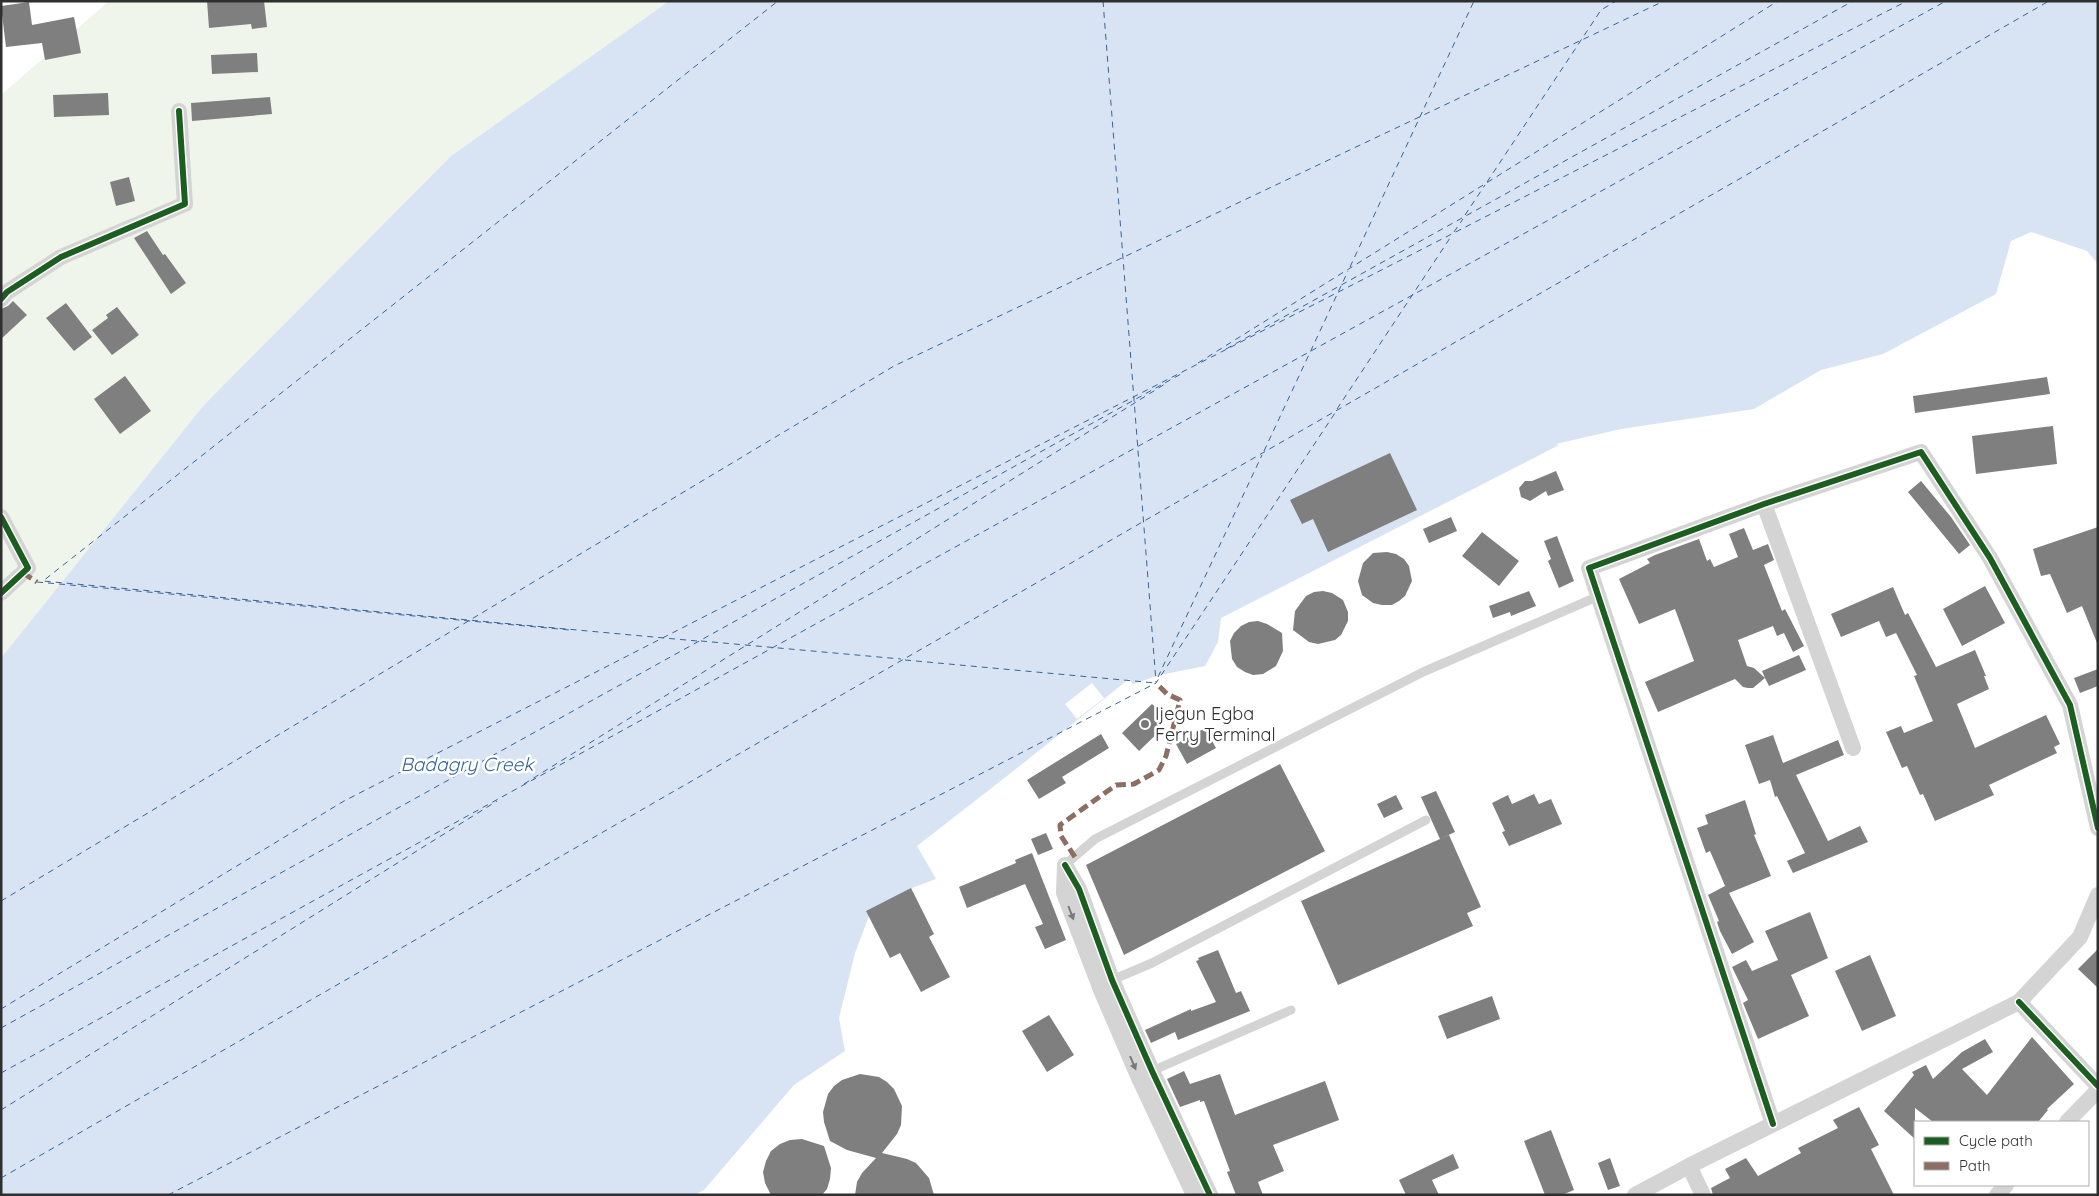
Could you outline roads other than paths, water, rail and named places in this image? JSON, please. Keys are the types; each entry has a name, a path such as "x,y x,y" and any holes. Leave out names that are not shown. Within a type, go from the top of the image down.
{"street":[{"path":"1,299 7,292 61,257 185,204 179,111"},
{"path":"1773,1124 1589,568 1764,504 1921,452 1990,558 2070,705 2098,828"},
{"path":"1764,504 1853,748"},
{"path":"1,517 28,568 1,593"},
{"path":"1065,865 1079,889 1112,980 1210,1195"},
{"path":"1065,865 1064,893 1101,990 1139,1078 1194,1195"},
{"path":"1635,1195 1689,1166 2019,1002 2080,938 2098,895"},
{"path":"2019,1002 2098,1086"},
{"path":"2068,1121 2098,1090"},
{"path":"1689,1166 1703,1195"}],"lane":[{"path":"1065,865 1095,839 1423,672 1599,596"},
{"path":"1112,980 1152,963 1426,820"},
{"path":"1152,1071 1291,1010"}],"water":[{"name":"Badagry Creek","path":"669,1 2098,1 2098,264 2087,251 2031,232 2011,241 1996,294 1883,354 1821,370 1754,409 1621,429 1556,444 1559,445 1221,618 1218,642 1205,666 1160,675 1133,684 1129,679 917,846 936,879 912,888 869,916 855,953 839,1018 845,1051 794,1085 704,1190 694,1195 1,1195 1,658 203,406 451,156"}],"place":[{"name":"Ijegun Egba Ferry Terminal","path":"1145,724"}]}
